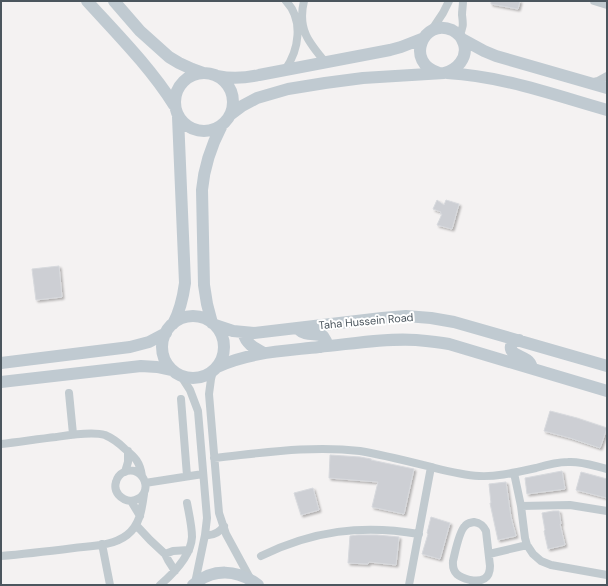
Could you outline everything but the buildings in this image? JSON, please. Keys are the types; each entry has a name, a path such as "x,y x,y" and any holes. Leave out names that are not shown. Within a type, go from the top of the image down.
{"street":[{"path":"87,1 149,70 174,105 178,117 185,274 184,291 180,308 162,344 165,360 186,383 194,398 198,411 207,518 205,535 194,584"},
{"path":"114,1 140,31 169,57 203,73"},
{"path":"286,1 308,40 326,63"},
{"path":"285,70 292,60 296,48 304,1"},
{"path":"449,1 443,13 427,34 420,47 423,62 430,69 441,73 473,75 503,80 607,110"},
{"path":"256,584 231,544 219,513 209,394 215,369 223,357 224,345 221,334 214,324 205,294 202,190 203,179 210,151 222,125 230,115 242,106 257,98 288,89 325,82 441,73 449,72 458,67 463,58 465,49 460,37 463,26 463,1"},
{"path":"594,1 607,5"},
{"path":"108,24 123,11"},
{"path":"174,105 176,93 182,82 197,73 208,73 228,78 238,78 326,63 390,50 413,43 440,28 450,29 460,37 496,56 607,88"},
{"path":"218,76 228,85 233,96 230,115"},
{"path":"590,83 607,76"},
{"path":"178,117 187,126 198,131 211,131 222,125"},
{"path":"184,291 189,293 196,290 204,275"},
{"path":"1,363 140,345 153,340 183,318 196,316 214,324"},
{"name":"Taha Hussein Road","path":"214,324 233,331 264,332 382,318 406,316 430,318 454,322 607,366"},
{"path":"296,328 304,334 323,336 326,342 321,347"},
{"path":"243,332 245,339 250,345 264,353"},
{"name":"Taha Hussein Road","path":"215,369 238,358 264,353 399,340 416,340 449,344 607,391"},
{"path":"519,340 512,344 512,351 513,353 529,361 533,369"},
{"path":"118,348 138,355 141,360 141,366"},
{"path":"1,382 141,366 157,367 186,378 198,378 204,377 215,369"},
{"path":"69,393 73,434"},
{"path":"181,399 187,476"},
{"path":"199,420 211,419"},
{"path":"1,444 73,434 104,434 118,442 134,456 141,468 145,490 140,516 136,525 127,535 119,540 108,544 1,556"},
{"path":"214,458 297,449 328,449 360,451 461,474 479,476 514,473 560,462 585,464 607,470"},
{"path":"128,451 128,462 124,472 117,480 115,487 116,491 124,500 131,501 138,499 144,494"},
{"path":"409,585 431,467"},
{"path":"124,472 136,472 144,479 203,474"},
{"path":"514,473 525,538 527,545 533,554 541,561 551,565 607,575"},
{"path":"131,501 140,516"},
{"path":"160,585 182,563 189,550 192,538 187,503"},
{"path":"520,506 570,505 607,511"},
{"path":"474,522 484,526 489,554 490,571 481,581 463,578 456,574 453,561 461,531 468,523 474,522"},
{"path":"136,525 165,554 175,571"},
{"path":"205,535 216,534 224,526"},
{"path":"261,556 295,541 330,532 375,529 419,534"},
{"path":"102,544 111,585"},
{"path":"489,554 527,545"},
{"path":"165,554 173,551 189,550"},
{"path":"194,584 202,578 210,575 227,572 240,575 256,584"}]}
